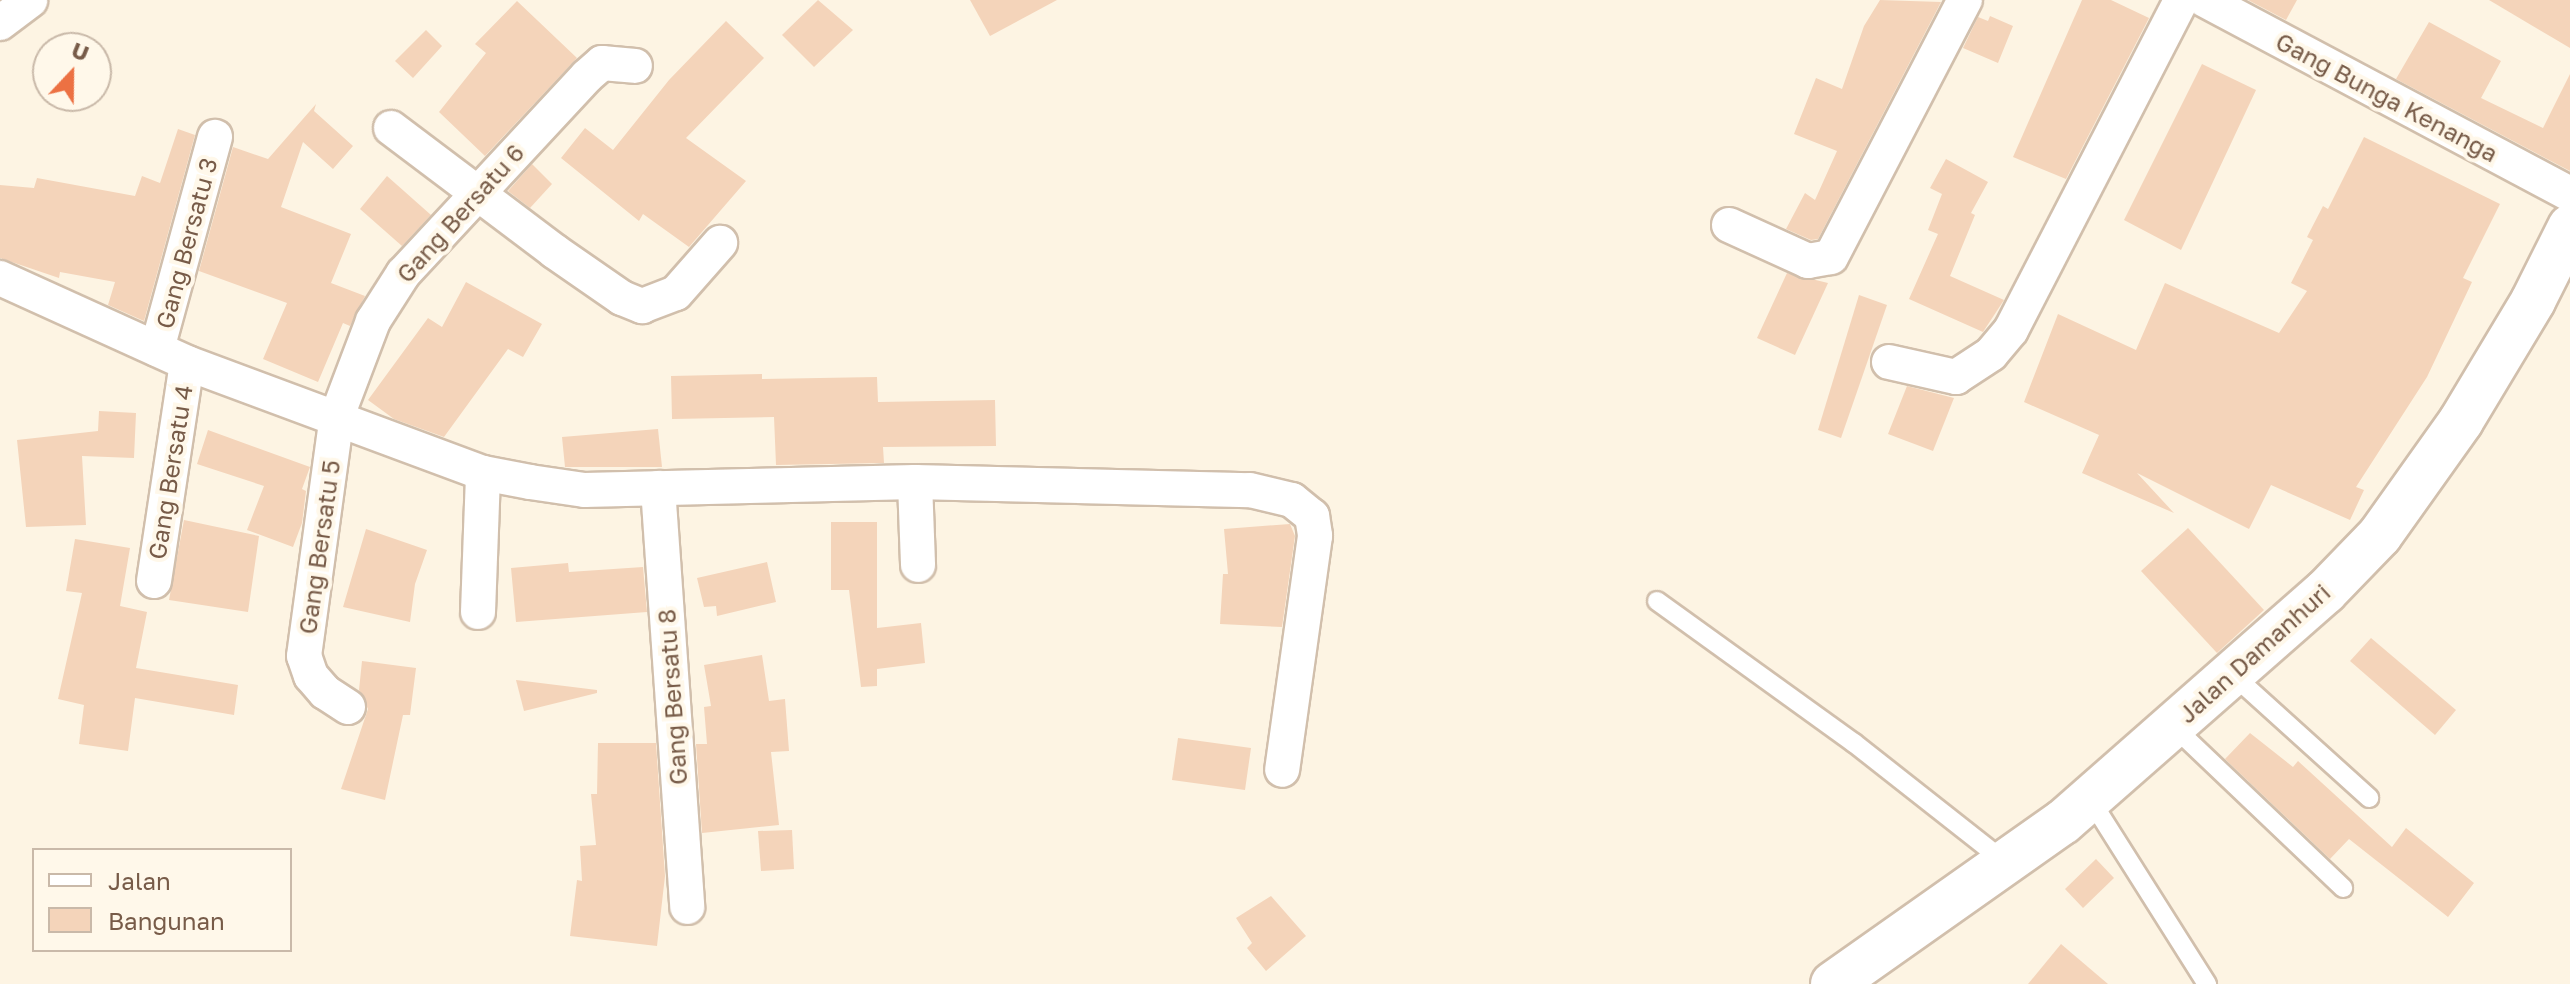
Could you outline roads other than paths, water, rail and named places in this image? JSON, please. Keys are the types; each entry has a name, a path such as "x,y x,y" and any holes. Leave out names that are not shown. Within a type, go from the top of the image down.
{"street":[{"path":"0,23 30,0"},
{"path":"1729,225 1808,261 1831,257 1965,0"},
{"path":"1889,362 1956,377 1991,354 2037,280 2181,0"},
{"name":"Gang Bunga Kenanga","path":"2205,0 2570,194"},
{"name":"Gang Bersatu 6","path":"337,416 384,298 475,193 602,63 635,66"},
{"path":"391,128 475,193 622,298 642,306 676,293 720,243"},
{"name":"Gang Bersatu 3","path":"172,356 215,137"},
{"name":"Jalan Damanhuri","path":"1833,984 2090,799 2325,592 2414,494 2565,251"},
{"path":"0,278 172,356 483,473 584,490 915,482 1250,490 1292,500 1312,516 1315,536 1282,770"},
{"name":"Gang Bersatu 4","path":"154,581 172,356"},
{"name":"Gang Bersatu 5","path":"337,416 304,656 311,676 325,692 348,707"},
{"path":"478,612 483,473"},
{"path":"915,482 918,565"},
{"name":"Gang Bersatu 8","path":"658,488 687,907"}],"lane":[{"path":"1657,601 1854,743 2005,862"},
{"path":"2232,674 2369,798"},
{"path":"2173,726 2343,888"},
{"path":"2090,799 2207,984"}]}
